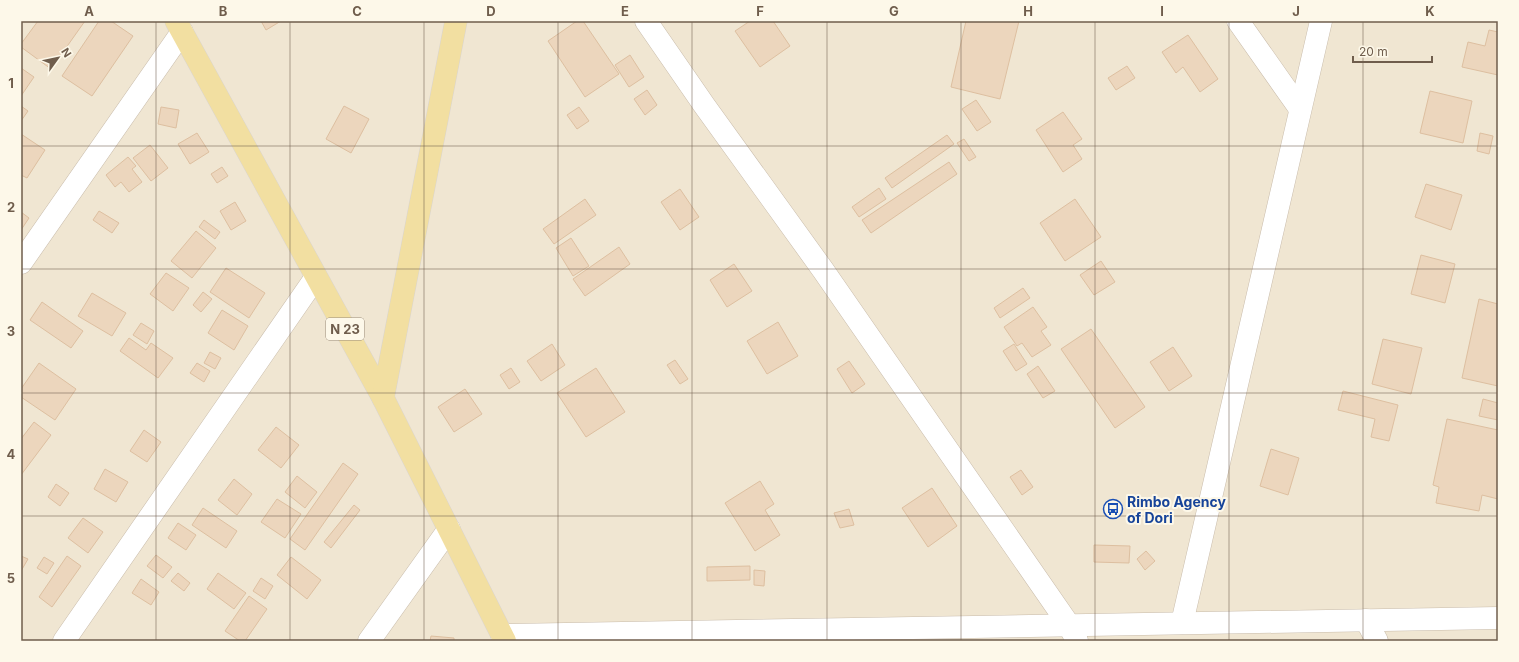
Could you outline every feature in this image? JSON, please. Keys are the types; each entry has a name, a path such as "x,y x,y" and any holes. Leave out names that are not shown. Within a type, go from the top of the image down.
{"main road":[{"path":"383,398 456,21"},
{"name":"N 23","path":"179,27 383,398 504,638"}],"street":[{"path":"646,21 704,105 823,270 1073,633"},
{"path":"1238,21 1300,109"},
{"path":"1182,623 1321,21"},
{"path":"21,263 179,27"},
{"path":"64,641 316,277"},
{"path":"369,641 449,529"},
{"path":"504,638 1073,633 1182,623 1498,618"},
{"path":"1366,620 1377,641"}],"shaded area":[{"path":"21,21 1498,21 1498,641 21,641"}],"building":[{"path":"38,21 85,21 51,69 21,47 21,44"},
{"path":"99,21 111,21 133,36 92,96 62,76"},
{"path":"261,21 281,21 266,30"},
{"path":"577,21 583,21 619,74 585,97 548,41"},
{"path":"750,21 773,21 790,46 760,67 735,31"},
{"path":"966,21 1019,21 1000,99 951,87"},
{"path":"1489,30 1498,32 1498,75 1462,67 1468,42 1485,46"},
{"path":"1188,35 1218,79 1200,92 1183,67 1176,73 1162,52"},
{"path":"630,55 644,77 629,87 615,65"},
{"path":"1127,66 1135,78 1116,90 1108,78"},
{"path":"21,68 34,77 21,96"},
{"path":"647,90 657,105 645,115 634,99"},
{"path":"1430,91 1472,101 1463,143 1420,133"},
{"path":"976,100 991,122 977,131 962,109"},
{"path":"21,106 28,111 21,121"},
{"path":"344,106 369,119 351,153 326,139"},
{"path":"161,107 179,110 176,128 158,124"},
{"path":"579,107 589,121 577,129 567,115"},
{"path":"1063,112 1082,139 1073,145 1082,159 1063,172 1036,130"},
{"path":"197,133 209,152 190,164 178,144"},
{"path":"1480,133 1493,136 1489,154 1477,151"},
{"path":"21,134 45,150 27,178 21,175"},
{"path":"947,135 954,144 892,188 885,178"},
{"path":"964,139 976,157 969,161 957,143"},
{"path":"150,145 168,168 151,181 133,158"},
{"path":"128,157 136,166 132,169 142,182 129,192 121,182 115,187 106,175"},
{"path":"949,162 957,174 871,233 862,220"},
{"path":"222,167 228,176 217,183 211,174"},
{"path":"1426,184 1462,195 1451,230 1415,217"},
{"path":"879,188 886,199 859,217 852,207"},
{"path":"680,189 699,217 680,230 661,202"},
{"path":"585,199 596,215 554,244 543,229"},
{"path":"1075,199 1101,237 1065,261 1040,223"},
{"path":"235,202 246,221 231,230 220,211"},
{"path":"99,211 119,223 112,233 93,220"},
{"path":"21,212 29,218 21,230"},
{"path":"204,220 220,232 215,239 199,227"},
{"path":"196,231 216,248 192,278 171,261"},
{"path":"571,238 589,266 573,276 556,248"},
{"path":"619,247 630,264 585,296 573,279"},
{"path":"1421,255 1455,264 1445,303 1411,294"},
{"path":"1101,261 1115,282 1094,295 1080,275"},
{"path":"734,264 752,291 727,307 710,280"},
{"path":"226,268 265,293 249,318 210,292"},
{"path":"166,273 189,288 173,311 150,294"},
{"path":"1023,288 1030,298 1000,318 994,308"},
{"path":"203,292 212,299 201,312 193,305"},
{"path":"92,293 126,313 112,336 78,316"},
{"path":"1479,299 1498,304 1498,386 1462,378"},
{"path":"42,302 83,331 71,348 30,320"},
{"path":"1033,307 1047,327 1041,331 1051,345 1032,357 1022,343 1017,346 1004,327"},
{"path":"222,310 248,326 234,350 208,333"},
{"path":"778,322 798,356 767,374 747,341"},
{"path":"141,323 154,331 147,344 133,335"},
{"path":"1091,329 1145,407 1115,428 1061,349"},
{"path":"129,338 146,350 151,343 173,358 158,378 120,351"},
{"path":"1383,339 1422,348 1411,394 1372,384"},
{"path":"552,344 565,365 541,381 527,361"},
{"path":"1014,344 1027,364 1016,371 1003,351"},
{"path":"1173,347 1192,376 1169,391 1150,362"},
{"path":"210,352 221,358 215,369 204,363"},
{"path":"675,360 688,379 680,384 667,365"},
{"path":"849,361 865,384 852,393 837,369"},
{"path":"39,363 76,389 55,420 21,397 21,389"},
{"path":"197,363 210,371 204,382 190,373"},
{"path":"1038,366 1055,391 1043,398 1027,374"},
{"path":"511,368 520,382 509,389 500,375"},
{"path":"596,368 625,412 586,437 557,393"},
{"path":"465,389 482,414 454,432 438,407"},
{"path":"1343,391 1398,405 1389,441 1371,437 1375,419 1338,410"},
{"path":"1483,399 1498,403 1498,420 1479,416"},
{"path":"1447,419 1498,430 1498,499 1482,495 1479,511 1436,503 1439,487 1433,485"},
{"path":"34,422 51,435 21,475 21,439"},
{"path":"276,427 299,445 281,468 258,450"},
{"path":"144,430 161,442 147,462 130,451"},
{"path":"1271,449 1299,458 1288,495 1260,486"},
{"path":"343,463 358,474 305,550 290,539"},
{"path":"105,469 128,482 116,502 94,489"},
{"path":"1021,470 1033,487 1022,495 1010,477"},
{"path":"297,476 317,492 305,508 285,492"},
{"path":"234,479 252,494 237,515 218,500"},
{"path":"760,481 774,504 765,510 780,535 755,551 725,503"},
{"path":"56,484 69,493 60,506 48,497"},
{"path":"932,488 957,526 928,547 902,508"},
{"path":"277,499 301,514 285,538 261,522"},
{"path":"354,505 360,510 331,548 324,542"},
{"path":"203,508 237,531 226,548 192,525"},
{"path":"849,509 854,525 840,528 834,513"},
{"path":"83,518 103,532 88,553 68,538"},
{"path":"178,523 196,535 186,550 168,538"},
{"path":"1094,545 1130,546 1129,563 1094,562"},
{"path":"1146,551 1155,561 1145,570 1137,559"},
{"path":"156,555 172,567 163,578 147,566"},
{"path":"21,556 28,559 21,571"},
{"path":"67,556 81,566 52,607 39,597"},
{"path":"44,557 54,563 47,574 37,568"},
{"path":"291,557 321,580 307,599 277,575"},
{"path":"750,566 750,580 707,581 707,567"},
{"path":"754,570 765,571 764,586 754,585"},
{"path":"178,573 190,583 184,591 171,581"},
{"path":"218,573 246,593 234,609 207,589"},
{"path":"261,578 273,586 265,599 253,591"},
{"path":"141,579 159,592 151,605 132,593"},
{"path":"249,596 267,609 245,641 240,641 225,631"},
{"path":"431,636 454,638 454,641 430,641"}],"place":[{"name":"Rimbo Agency of Dori","path":"1113,509"}]}
